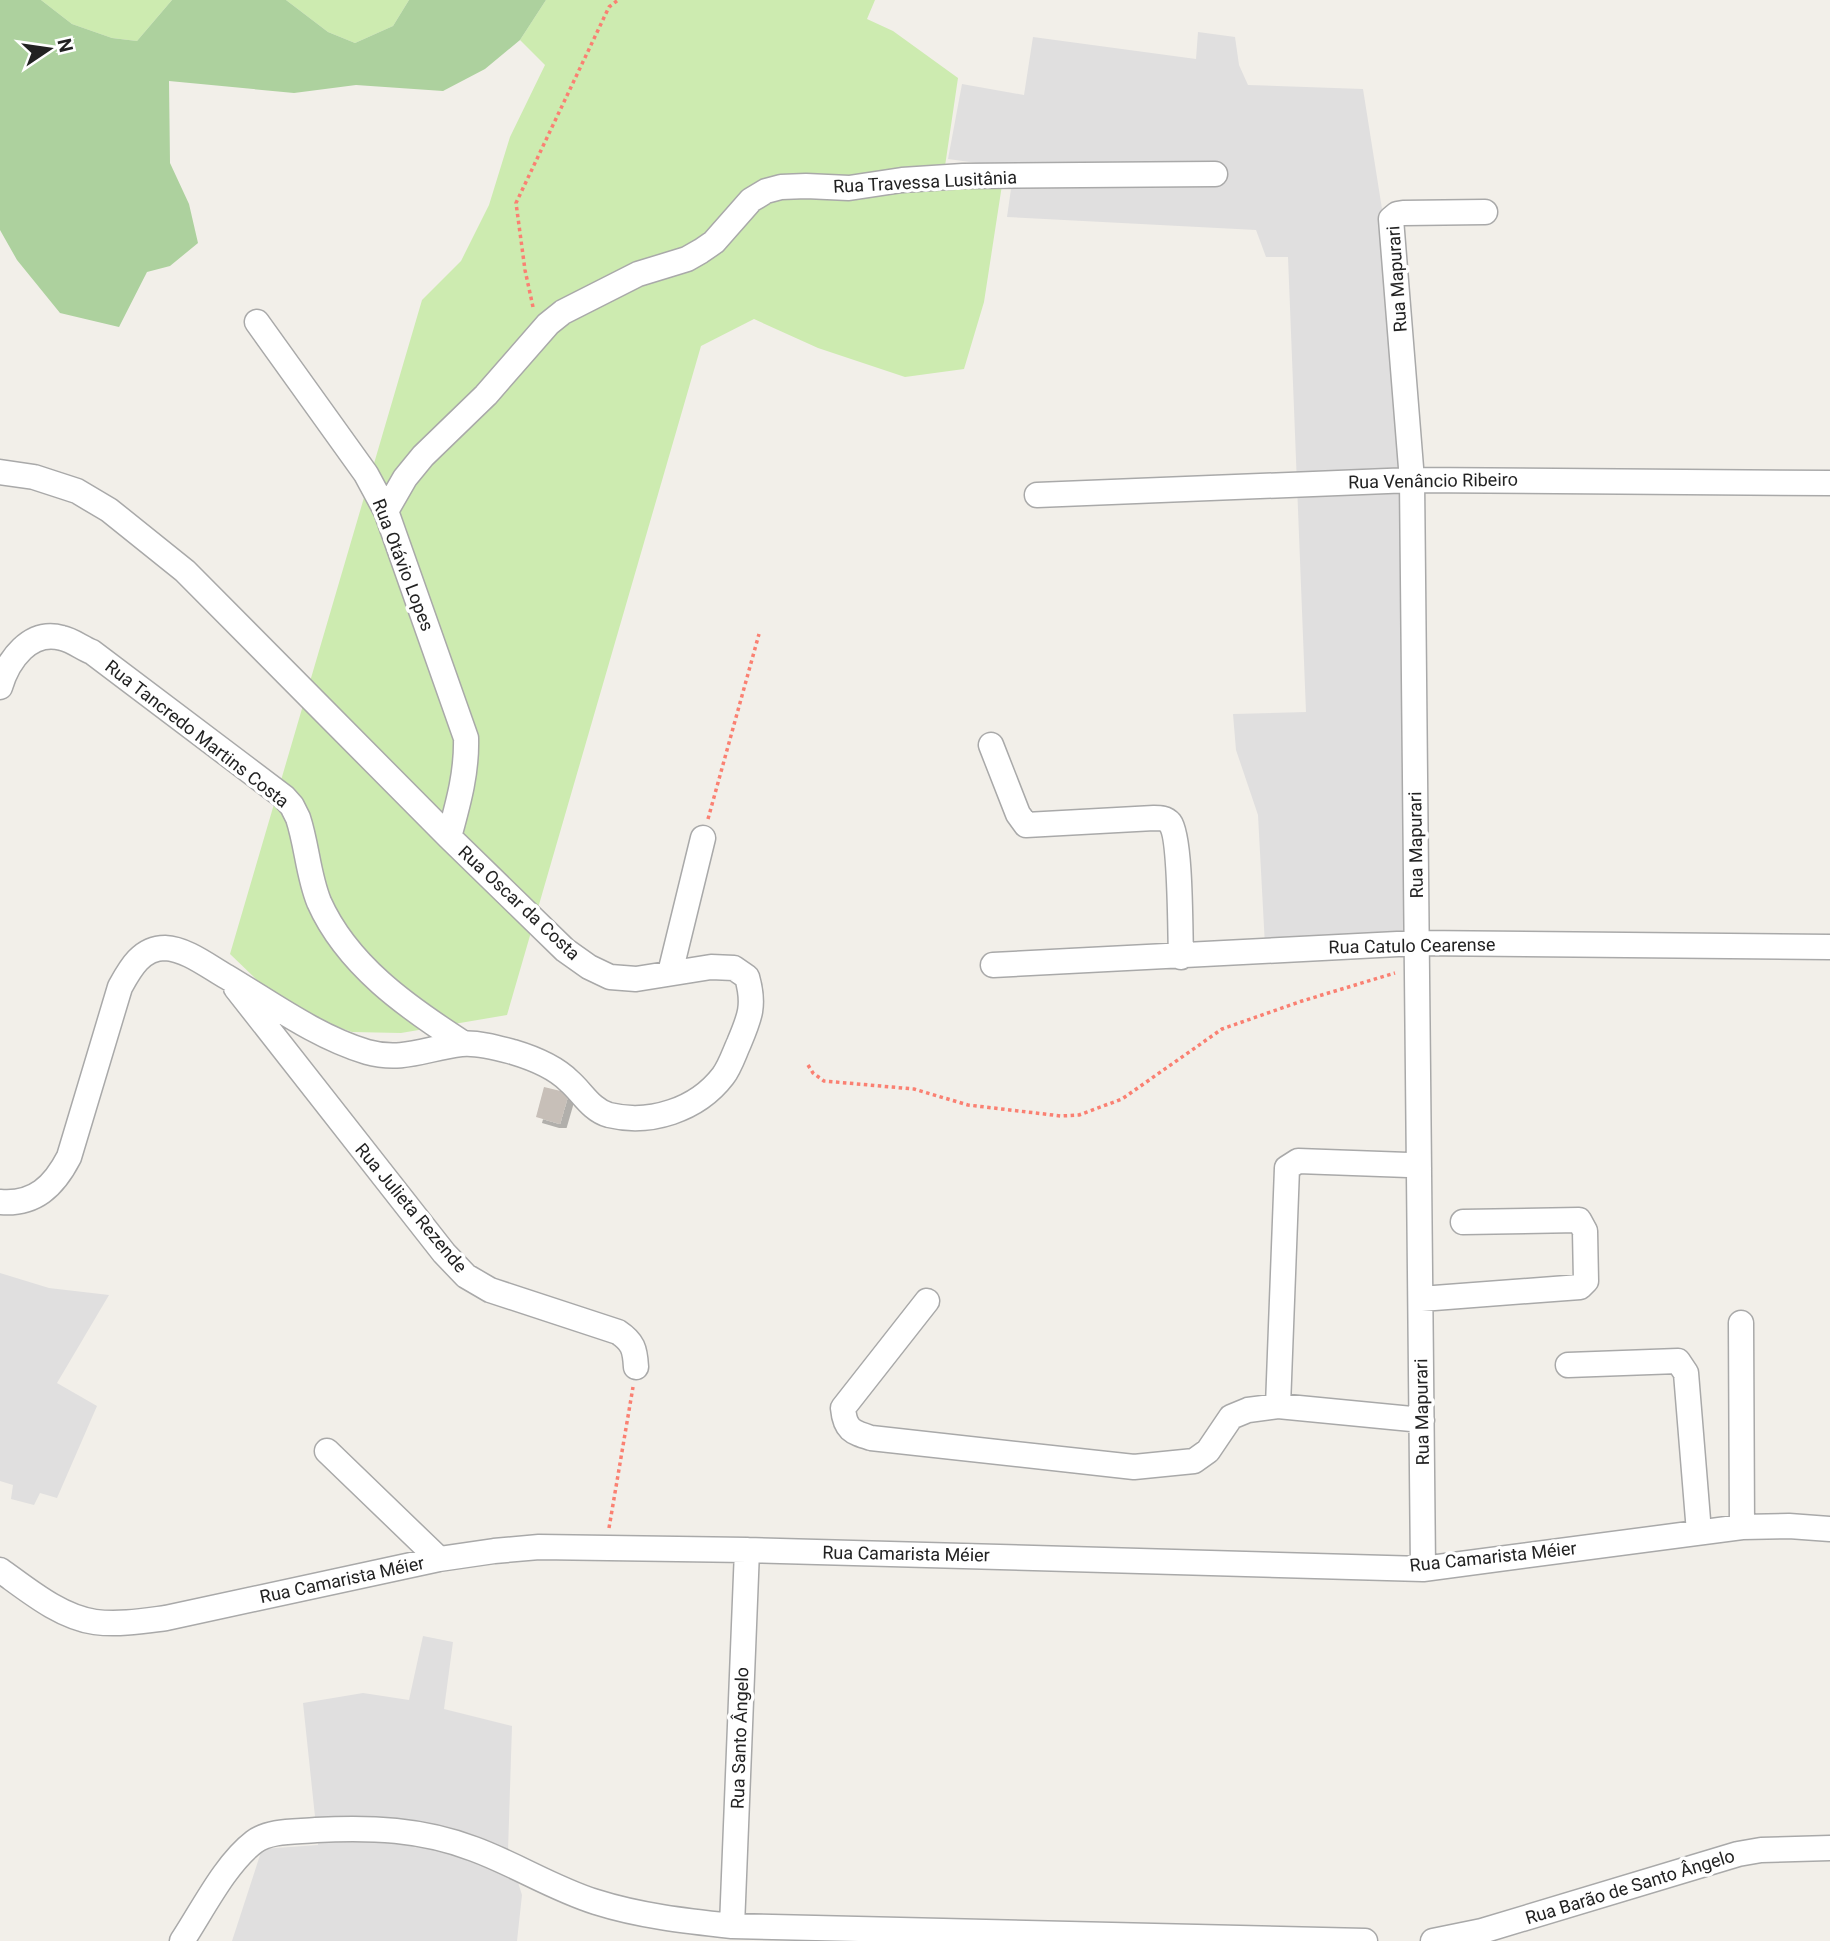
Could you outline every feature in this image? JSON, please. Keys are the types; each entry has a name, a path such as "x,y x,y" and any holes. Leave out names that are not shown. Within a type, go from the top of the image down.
{"street":[{"name":"Rua Travessa Lusitânia","path":"386,511 405,478 423,456 486,395 540,333 563,312 638,274 687,260 719,236 751,200 766,191 782,187 849,188 902,180 963,177 1214,174"},
{"name":"Rua Mapurari","path":"1423,1569 1412,480 1391,219 1403,213 1485,212"},
{"name":"Rua Otávio Lopes","path":"257,322 360,465 386,511 466,738 467,760 463,784 449,837"},
{"name":"Rua Oscar da Costa","path":"0,472 34,477 77,491 109,510 174,562 449,837 565,950 589,967 610,977 636,979 711,967 734,968 747,977 752,997 748,1021 725,1074 705,1095 691,1105 652,1116 609,1115 592,1105 569,1080 545,1064 503,1049 463,1043 403,1056 370,1052 308,1026 180,952 166,948 152,951 141,956 120,988 69,1157 59,1177 45,1191 29,1199 0,1202"},
{"name":"Rua Venâncio Ribeiro","path":"1037,495 1412,480 1830,483"},
{"name":"Rua Tancredo Martins Costa","path":"0,687 12,662 28,641 45,636 62,638 92,652 284,797 298,818 319,902 335,930 359,961 387,990 463,1043"},
{"path":"991,745 1018,814 1026,825 1154,818 1170,823 1176,843 1181,957"},
{"path":"670,973 703,838"},
{"name":"Rua Catulo Cearense","path":"993,965 1417,943 1830,947"},
{"name":"Rua Julieta Rezende","path":"229,979 444,1253 466,1276 490,1290 618,1332 631,1340 635,1349 636,1367"},
{"path":"1278,1406 1287,1168 1298,1161 1408,1165 1419,1168"},
{"path":"1421,1299 1580,1287 1586,1281 1585,1231 1579,1220 1463,1222"},
{"path":"927,1301 843,1408 844,1421 853,1432 871,1438 1134,1467 1194,1461 1208,1451 1231,1417 1248,1410 1278,1406 1422,1420"},
{"path":"1741,1323 1742,1527"},
{"path":"1568,1365 1678,1361 1683,1367 1686,1373 1699,1532"},
{"path":"327,1451 439,1559"},
{"name":"Rua Camarista Méier","path":"0,1570 65,1613 95,1622 130,1623 166,1618 439,1559 528,1548 747,1550 1423,1569 1742,1527 1789,1526 1830,1530"},
{"name":"Rua Santo Ângelo","path":"732,1927 747,1550"},
{"path":"181,1941 229,1869 255,1841 284,1832 329,1829 400,1830 424,1834 475,1849 592,1901 615,1908 663,1919 732,1927 1365,1941"},
{"name":"Rua Barão de Santo Ângelo","path":"1433,1941 1482,1931 1738,1854 1761,1850 1830,1848"}],"path":[{"path":"540,333 525,270 516,203 609,7 618,0"},
{"path":"703,838 759,634"},
{"path":"808,1065 813,1073 824,1081 914,1089 968,1105 1061,1116 1079,1115 1122,1099 1222,1029 1302,1000 1418,968"},
{"path":"606,1547 636,1367"}],"shaded area":[{"path":"1198,32 1235,37 1239,65 1248,85 1363,89 1382,209 1409,477 1409,932 1265,946 1258,815 1236,750 1233,714 1306,712 1288,257 1266,257 1256,230 1007,217 1014,168 948,159 962,84 1024,95 1033,37 1196,59"},
{"path":"0,1273 49,1288 109,1295 57,1383 97,1406 57,1498 40,1493 34,1505 11,1499 13,1485 0,1481"},
{"path":"423,1636 453,1642 444,1709 512,1726 508,1851 522,1895 517,1941 232,1941 262,1849 318,1845 303,1703 363,1693 409,1700"}],"green space":[{"path":"0,0 41,0 72,24 112,38 137,41 172,0 286,0 328,32 355,43 393,26 409,0 546,0 520,40 485,69 443,91 356,85 294,93 169,81 170,163 189,204 198,243 170,266 147,272 119,327 60,313 17,260 0,230"},
{"path":"41,0 172,0 137,41 112,38 72,24"},
{"path":"286,0 409,0 393,26 355,43 328,32"},
{"path":"546,0 875,0 867,19 893,31 958,78 945,166 1004,172 984,302 964,369 905,377 818,348 754,319 701,346 507,1015 401,1033 352,1032 287,1009 230,954 422,300 461,261 489,205 510,137 545,65 520,40"}],"building":[{"path":"544,1087 569,1093 560,1124 536,1117"}]}
